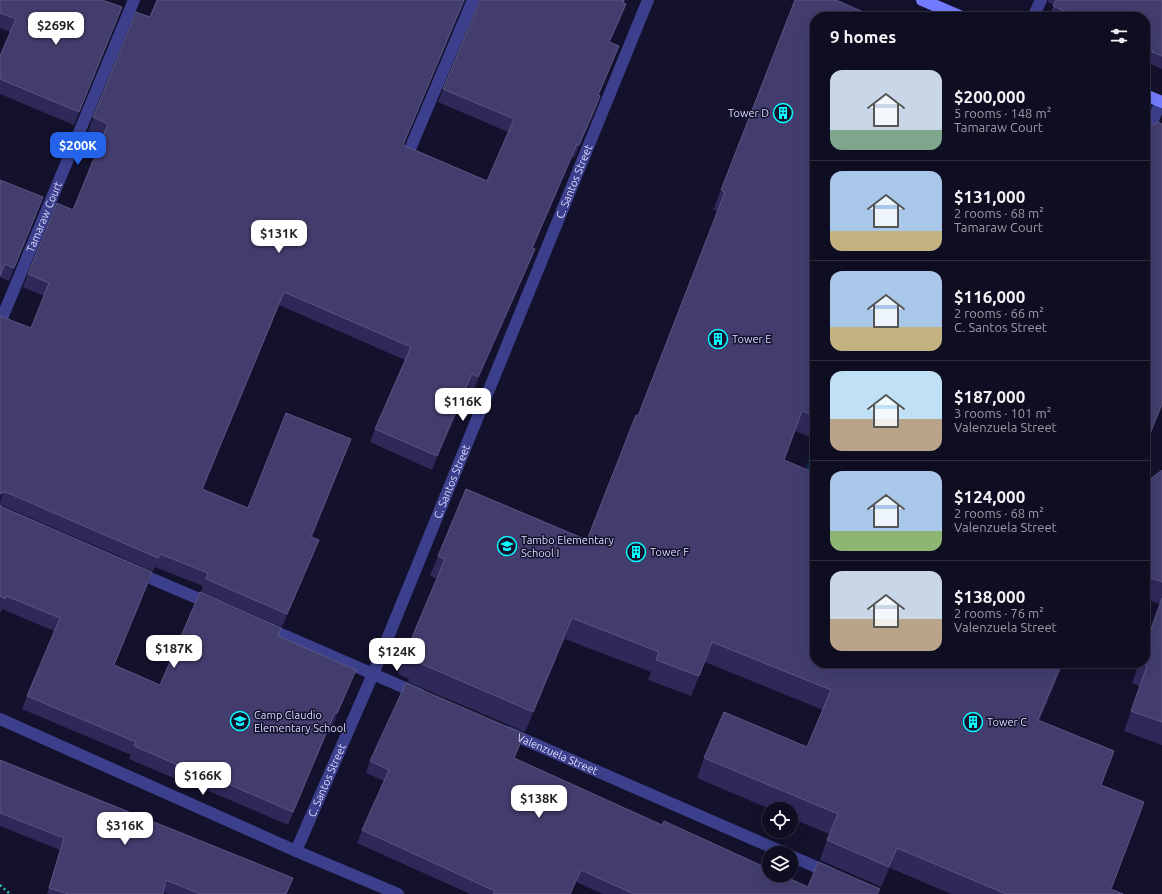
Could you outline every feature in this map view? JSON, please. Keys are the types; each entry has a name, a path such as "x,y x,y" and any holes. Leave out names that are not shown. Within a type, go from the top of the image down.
{"main road":[{"path":"922,0 950,12"},
{"path":"1150,97 1162,102"}],"street":[{"name":"Tamaraw Court","path":"0,324 134,0"},
{"path":"410,149 473,0"},
{"name":"C. Santos Street","path":"296,851 373,674 648,0"},
{"path":"1035,12 1041,0"},
{"path":"1150,127 1162,102"},
{"path":"124,566 220,608"},
{"path":"256,624 431,699"},
{"path":"0,719 296,851 398,894"},
{"name":"Valenzuela Street","path":"496,728 769,846"},
{"path":"798,859 838,876"}],"path":[{"path":"0,885 10,894"}],"water":[{"path":"810,456 810,475 804,472"}],"building":[{"path":"0,0 102,0 122,7 79,112 0,79 0,56 16,19 0,13"},
{"path":"157,0 464,0 403,145 487,181 514,119 443,89 480,0 624,0 623,3 626,4 609,42 619,46 598,95 600,96 596,106 579,145 577,144 532,248 535,249 478,377 472,374 437,456 375,429 411,347 284,292 202,489 248,508 286,413 351,439 311,537 319,540 287,614 206,579 208,573 160,554 158,558 8,493 4,492 0,494 0,316 31,328 49,283 28,274 57,203 73,210 108,124 93,117 136,12 150,17"},
{"path":"795,0 836,0 864,12 810,12 810,414 802,411 784,460 810,471 810,668 1060,668 1038,720 1114,751 1101,785 1144,802 1111,889 1123,894 1006,894 897,848 889,867 827,840 838,814 704,758 724,712 807,747 831,690 712,642 699,676 656,660 659,652 572,618 533,712 415,661 417,659 405,654 445,559 438,556 466,489 587,540 636,415 638,416 725,192 721,190"},
{"path":"1056,0 1162,0 1162,56 1152,52 1153,50 1150,49 1150,12 1066,12 1053,6"},
{"path":"1158,122 1162,124 1162,404 1150,434 1150,125"},
{"path":"0,180 43,197 14,268 5,264 0,276"},
{"path":"1162,470 1162,582 1150,578 1150,479"},
{"path":"0,505 152,572 114,665 160,685 200,592 281,628 278,636 356,670 337,713 335,712 293,812 184,765 183,767 134,746 136,742 27,696 60,618 6,596 5,599 0,596"},
{"path":"1162,598 1162,722 1131,711 1146,668 1150,668 1150,632"},
{"path":"406,683 524,734 514,758 662,825 664,821 762,866 762,882 797,882 808,887 818,862 880,889 877,894 634,894 581,870 570,894 493,894 495,891 362,830 389,770 370,761"},
{"path":"0,760 293,878 286,894 200,894 166,880 163,894 68,894 49,888 64,838 0,813"}],"place":[{"name":"Tower D","path":"783,113"},
{"name":"Tower E","path":"718,339"},
{"name":"Tambo Elementary School I","path":"507,546"},
{"name":"Tower F","path":"636,552"},
{"name":"Camp Claudio Elementary School","path":"240,721"},
{"name":"Tower C","path":"973,722"}]}
